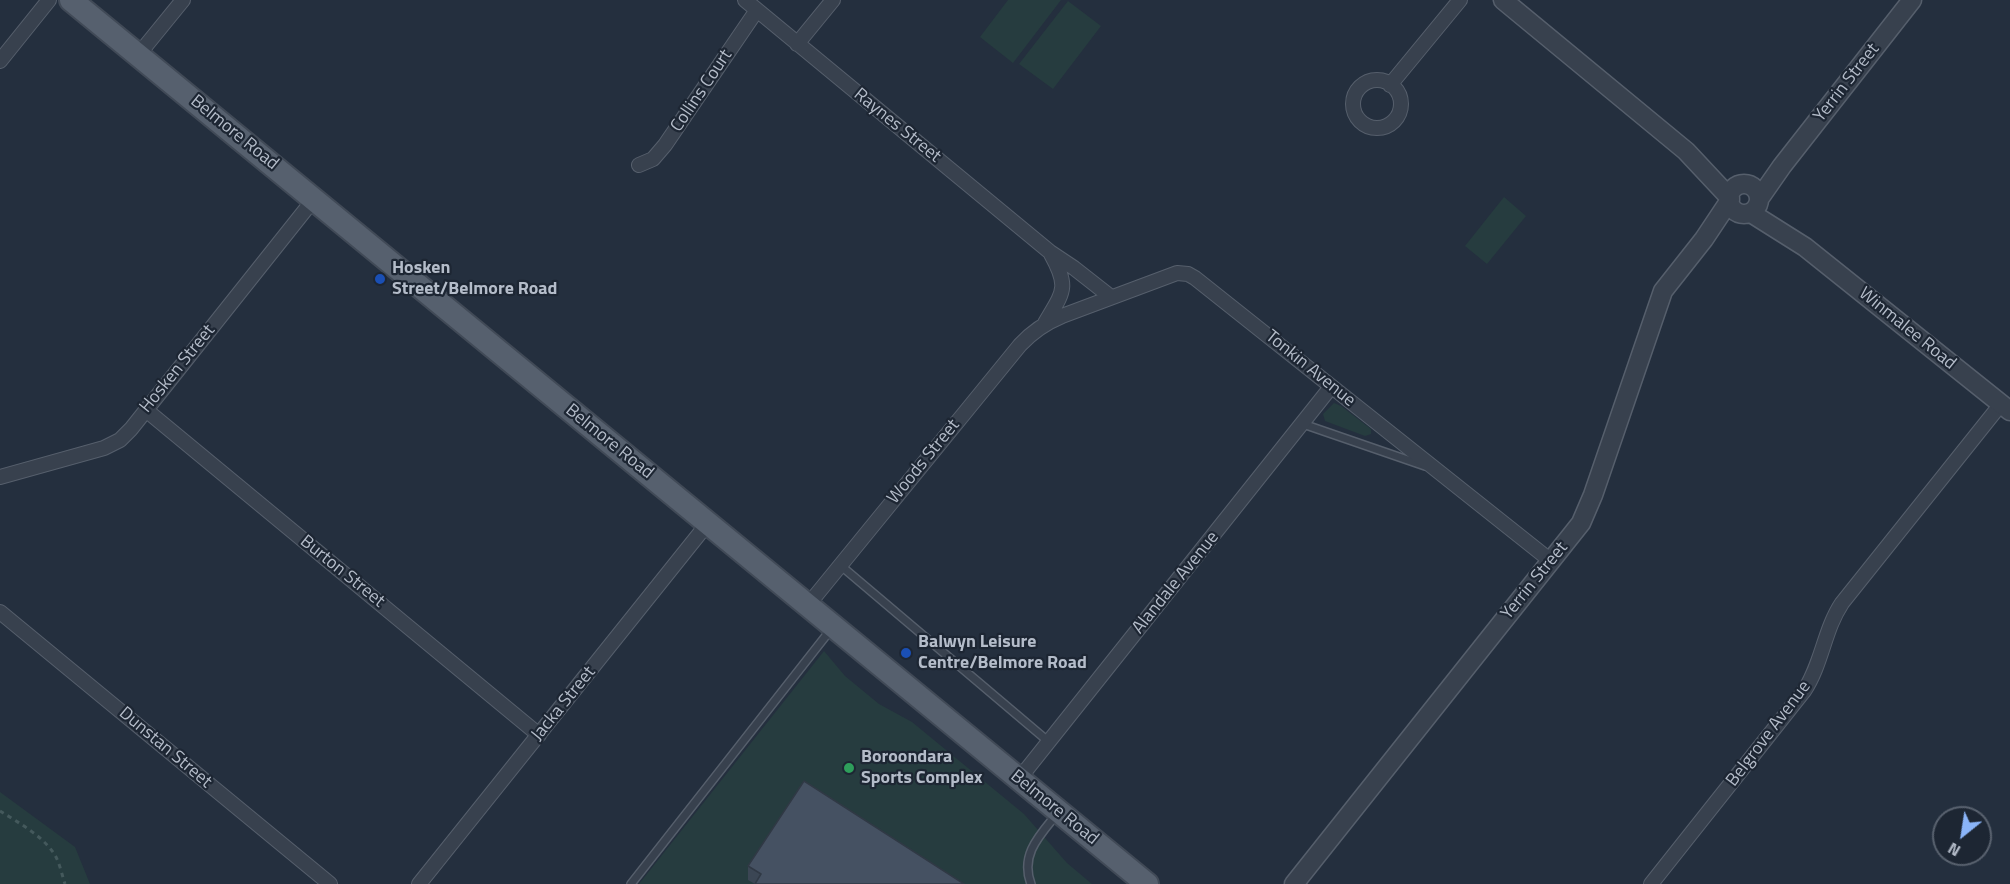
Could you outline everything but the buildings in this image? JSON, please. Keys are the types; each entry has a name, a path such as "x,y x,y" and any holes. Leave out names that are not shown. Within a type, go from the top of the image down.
{"main road":[{"name":"Belmore Road","path":"71,0 1147,884"}],"street":[{"path":"0,61 49,0"},
{"path":"139,54 183,0"},
{"name":"Raynes Street","path":"745,0 1050,252 1111,297"},
{"path":"797,44 833,0"},
{"path":"1390,85 1460,0"},
{"name":"Winmalee Road","path":"1503,0 1745,199 2006,407"},
{"name":"Yerrin Street","path":"1294,884 1585,515 1663,291 1704,238 1782,166 1912,0"},
{"name":"Collins Court","path":"639,165 653,159 665,145 757,10"},
{"name":"Hosken Street","path":"0,477 112,444 125,435 314,199"},
{"name":"Raynes Street","path":"1045,323 1062,288 1061,272 1050,252"},
{"name":"Tonkin Avenue","path":"1045,323 1177,273 1188,274 1551,561"},
{"name":"Woods Street","path":"808,605 1020,345 1045,323"},
{"name":"Alandale Avenue","path":"1019,779 1332,387"},
{"name":"Belgrove Avenue","path":"1651,884 1804,691 1842,603 2006,407"},
{"name":"Burton Street","path":"146,410 539,735"},
{"name":"Jacka Street","path":"419,884 708,523"},
{"name":"Dunstan Street","path":"0,612 330,884"}],"lane":[{"path":"1303,424 1436,470"},
{"path":"840,565 1049,742"},
{"path":"631,884 834,626"},
{"path":"1031,884 1027,870 1031,848 1059,812"}],"path":[{"path":"0,812 36,836 51,851 59,865 65,884"}],"green space":[{"path":"1008,0 1061,0 1013,63 980,37"},
{"path":"1068,1 1101,26 1053,89 1019,64"},
{"path":"1504,197 1526,216 1487,264 1465,246"},
{"path":"1334,403 1371,429 1371,434 1365,436 1325,421 1323,414"},
{"name":"Boroondara Sports Complex","path":"824,651 845,676 879,704 912,722 1024,814 1067,863 1092,884 639,884"},
{"path":"0,792 75,847 90,884 0,884"}],"place":[{"name":"Hosken Street/Belmore Road","path":"380,279"},
{"name":"Balwyn Leisure Centre/Belmore Road","path":"906,653"},
{"name":"Boroondara Sports Complex","path":"849,768"}]}
